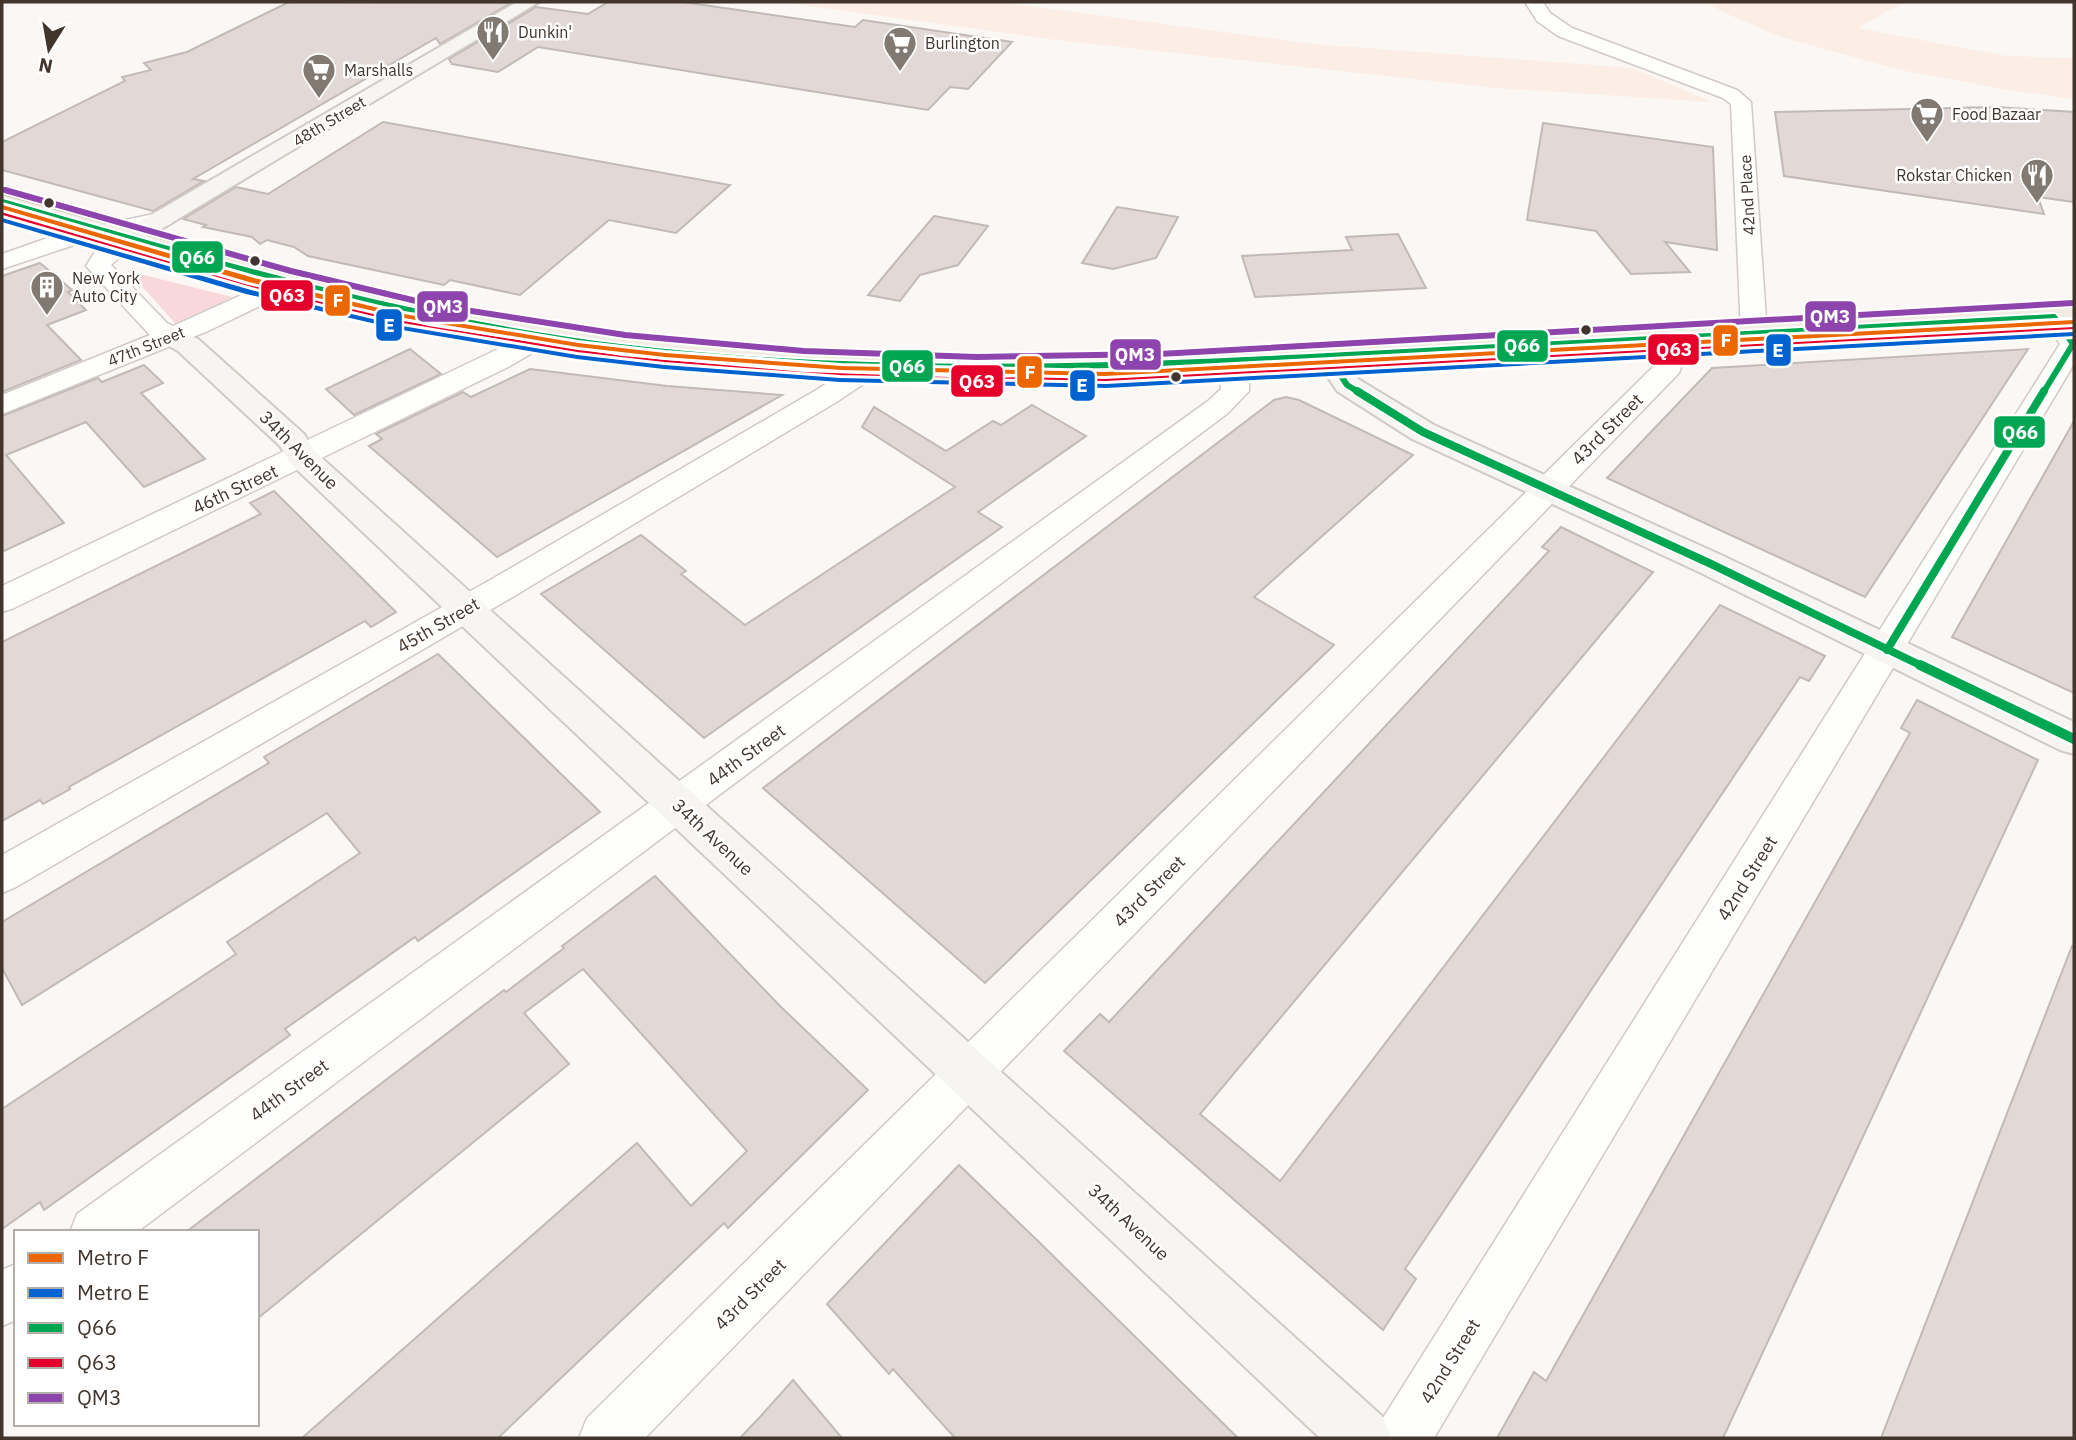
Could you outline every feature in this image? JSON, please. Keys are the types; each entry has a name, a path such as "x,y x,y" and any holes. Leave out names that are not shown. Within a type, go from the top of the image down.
{"main road":[{"path":"2,202 288,283 395,309 542,336 726,358 870,367 1058,369 1231,362 2064,316"}],"street":[{"name":"48th Street","path":"129,238 530,2"},
{"name":"42nd Place","path":"1534,2 1543,17 1565,32 1730,93 1742,106 1754,333"},
{"name":"48th Street","path":"2,262 103,230 163,219"},
{"name":"34th Avenue","path":"129,238 105,255 98,266 158,329 188,345 293,441 302,457 1362,1438"},
{"name":"47th Street","path":"2,405 172,336 288,283"},
{"name":"42nd Street","path":"1403,1438 2073,344 2064,316"},
{"name":"46th Street","path":"2,600 302,457 500,360 542,336"},
{"name":"43rd Street","path":"607,1438 1670,367 1679,337"},
{"path":"1328,356 1347,385 1390,413 1455,448 1548,489 2074,739"},
{"name":"44th Street","path":"98,1230 1217,407 1235,391 1236,376 1231,362"},
{"name":"45th Street","path":"2,875 466,608 828,395 870,367"}],"shaded area":[{"path":"780,2 999,2 1313,44 1633,68 1712,102 1496,88 1056,40"},
{"path":"1706,2 1911,2 1891,9 1858,28 2006,56 2074,58 2074,99 2008,90 1906,71 1864,60 1778,36"},
{"path":"128,271 228,296 233,297 176,324"}],"building":[{"path":"289,2 511,3 440,44 436,38 193,179 204,181 153,211 2,170 2,142 125,81 122,77 151,70 144,63 187,52"},
{"path":"608,2 683,2 855,27 863,20 1012,42 968,89 950,87 928,110 538,47 498,72 452,64 449,59 536,7 588,14"},
{"name":"Food Bazaar","path":"1996,107 2074,112 2074,202 2038,197 2044,214 1784,176 1775,112"},
{"path":"383,122 730,185 676,233 609,220 520,295 450,280 444,285 308,256 294,247 267,240 260,244 252,237 203,227 206,225 183,219 236,187 268,194"},
{"path":"1543,123 1713,147 1717,250 1665,242 1690,272 1631,274 1596,231 1527,220"},
{"path":"1117,207 1178,217 1156,258 1113,269 1082,263"},
{"path":"934,216 988,226 958,265 920,275 900,301 868,295"},
{"path":"1398,234 1426,288 1255,297 1242,256 1352,250 1346,237"},
{"path":"40,263 72,290 68,292 86,310 47,325 81,360 2,392 2,276"},
{"path":"410,349 441,374 354,415 326,389"},
{"path":"2028,349 1865,597 1607,478 1712,368"},
{"path":"144,365 163,383 141,393 205,459 144,487 86,422 6,455 64,523 2,552 2,416 98,378 102,382"},
{"path":"530,369 667,386 782,395 497,557 369,446 382,439 376,434 463,392 471,397"},
{"path":"1286,397 1299,400 1413,455 1254,597 1334,645 985,983 763,788 1274,400"},
{"path":"1032,405 1086,436 978,512 1002,527 704,738 541,594 641,535 686,571 681,574 745,625 955,487 862,427 874,407 946,451 993,421 1001,425"},
{"path":"2074,421 2074,693 1952,637"},
{"path":"274,491 396,612 371,627 365,621 43,804 40,800 2,821 2,642 261,514 250,503"},
{"path":"1561,527 1653,572 1200,1114 1280,1181 1720,605 1825,656 1809,681 1800,677 1405,1269 1416,1279 1383,1330 1064,1051 1100,1014 1109,1022 1549,551 1542,547"},
{"path":"438,654 600,812 418,941 415,937 285,1029 290,1035 44,1210 40,1202 2,1229 2,1109 236,954 227,942 360,853 327,813 22,1005 2,968 2,922 269,763 264,757"},
{"path":"1917,700 2038,760 1723,1438 1497,1438 1534,1372 1546,1381 1910,733 1901,728"},
{"path":"655,876 780,1006 868,1090 728,1228 724,1223 498,1438 302,1438 637,1143 691,1206 747,1151 583,969 524,1013 569,1064 259,1317 259,1230 189,1230 504,990 506,992 564,948 562,946"},
{"path":"2072,946 2074,1438 1881,1438"},
{"path":"959,1165 1238,1438 955,1438 893,1369 889,1374 827,1304"},
{"path":"793,1380 842,1438 740,1438 759,1418"}],"metro line":[{"name":"F","path":"2,207 252,280 404,316 578,345 665,355 841,368 1105,374 2074,322"},
{"name":"E","path":"2,220 249,292 402,328 577,357 664,367 840,380 1106,386 2074,334"}],"transit line":[{"name":"QM3","path":"5,190 291,271 433,305 625,335 804,351 977,357 1159,354 2073,303"},
{"name":"Q66","path":"2,202 231,267 463,322 620,347 727,358 943,367 1159,364 2054,317 2073,344 1887,650"},
{"name":"Q63","path":"2,215 285,295 428,329 622,359 803,375 977,381 1160,378 2074,327"},
{"name":"Q66","path":"1328,356 1347,385 1423,432 1709,563 2074,739"}],"place":[{"name":"Dunkin'","path":"493,62"},
{"name":"Burlington","path":"900,73"},
{"name":"Marshalls","path":"319,100"},
{"name":"Food Bazaar","path":"1927,144"},
{"name":"Rokstar Chicken","path":"2037,205"},
{"name":"New York Auto City","path":"47,317"}]}
